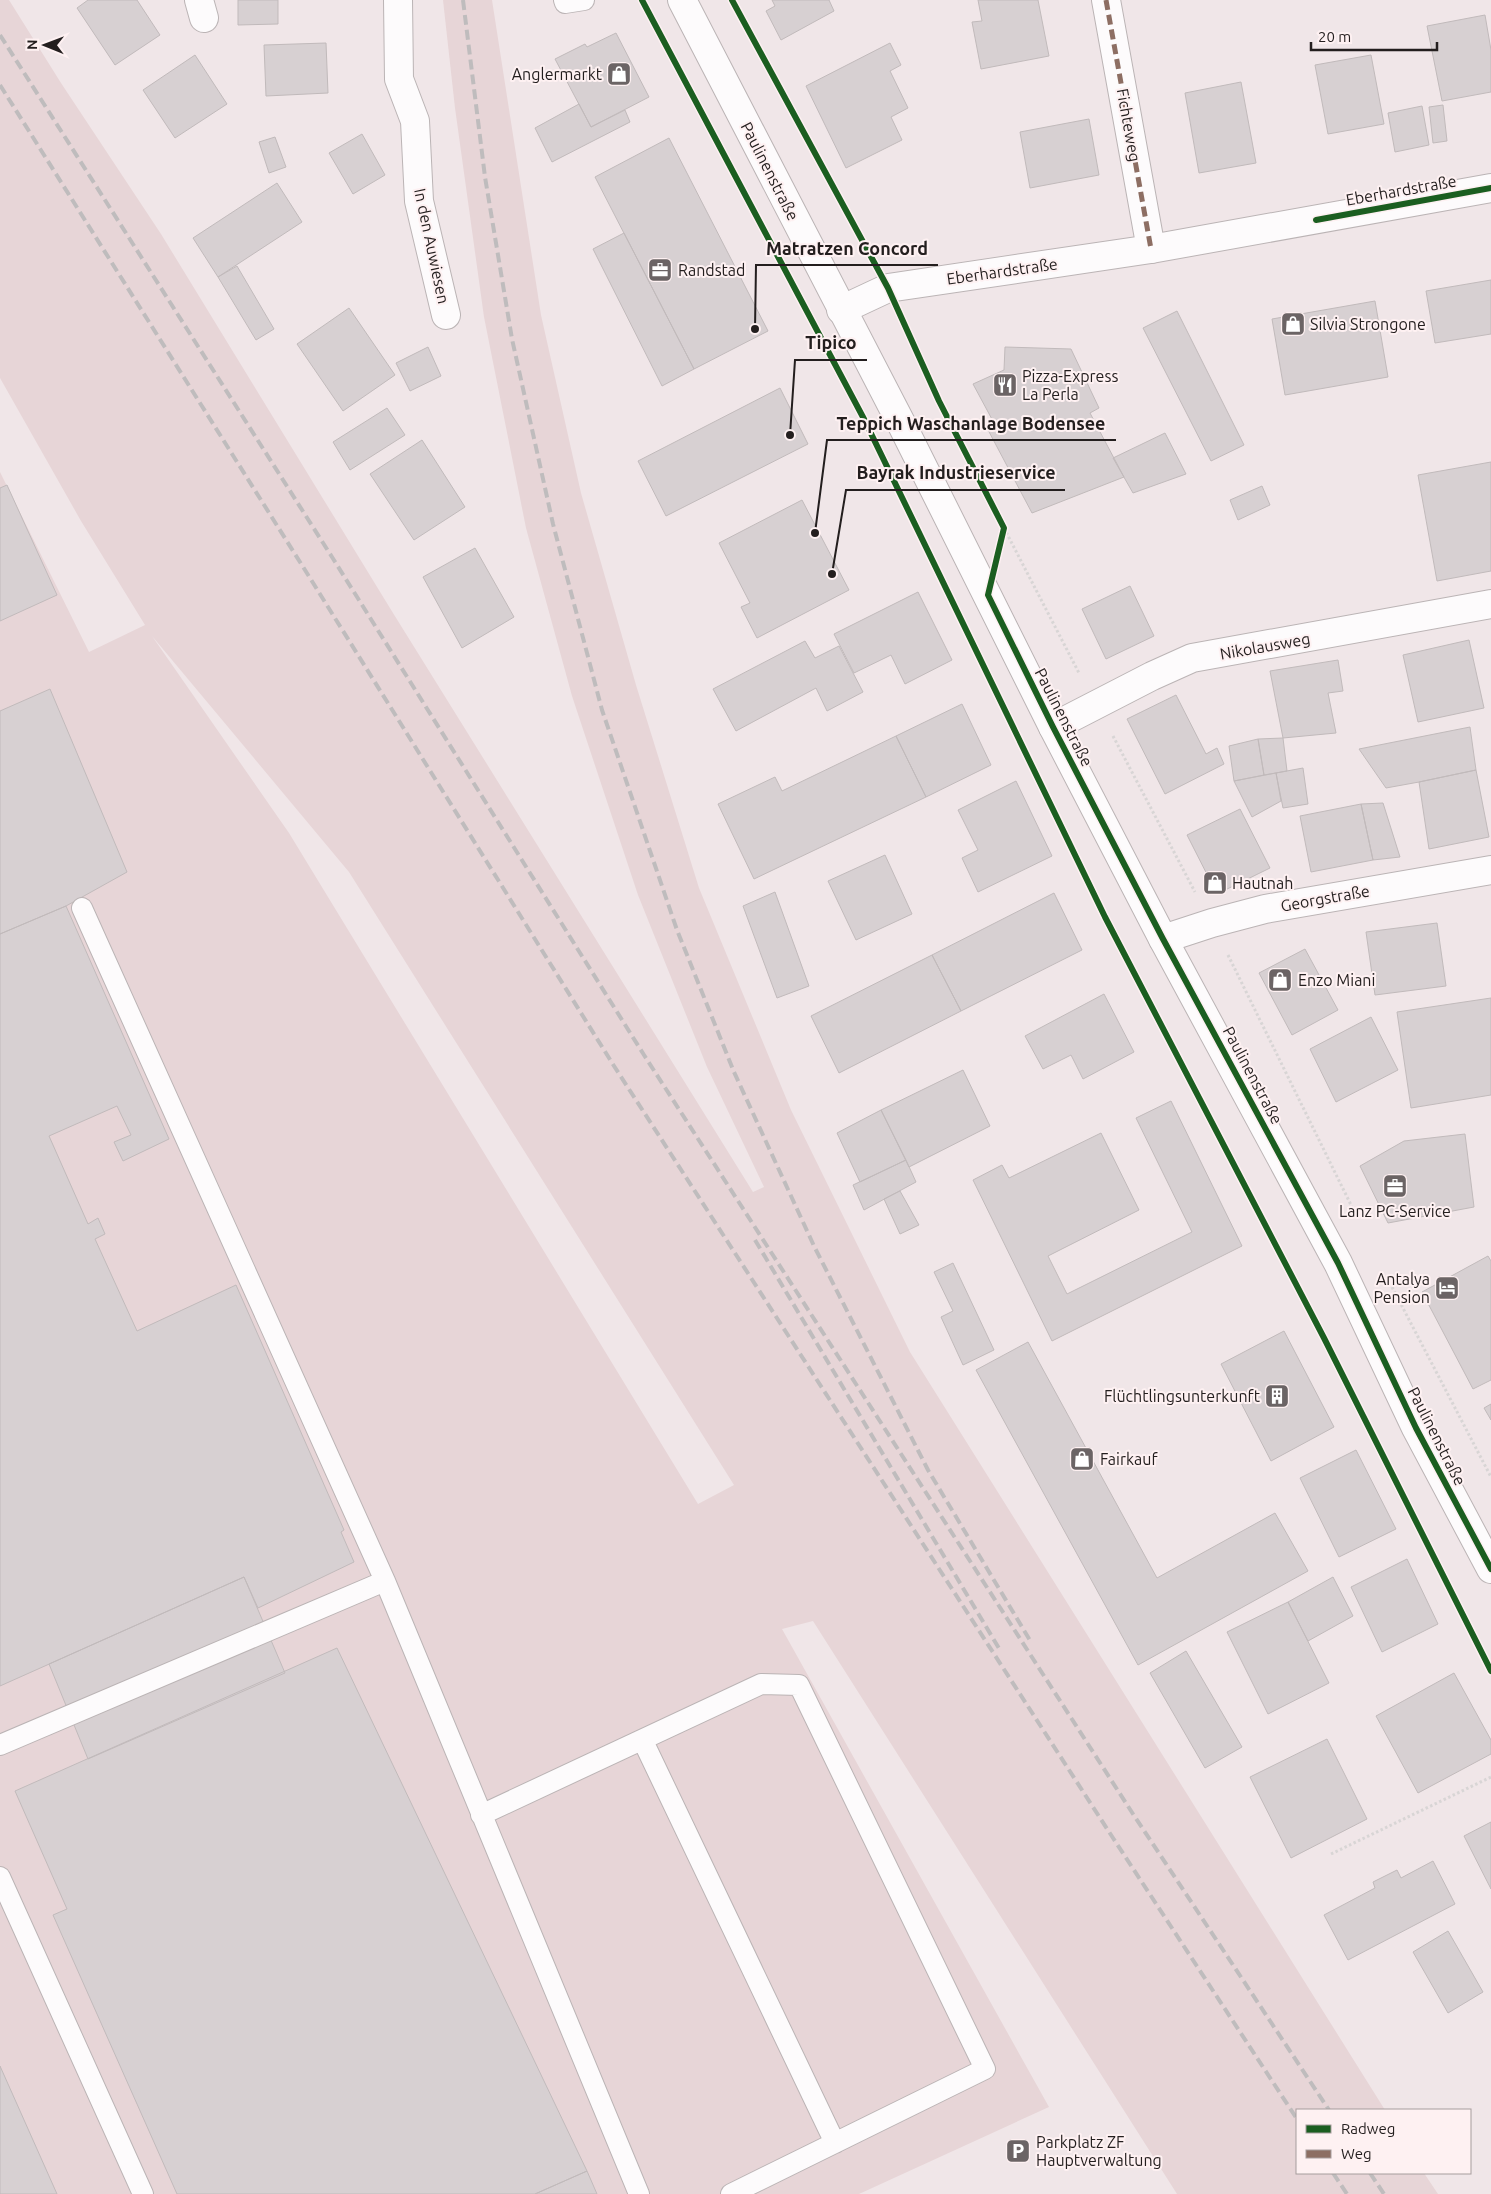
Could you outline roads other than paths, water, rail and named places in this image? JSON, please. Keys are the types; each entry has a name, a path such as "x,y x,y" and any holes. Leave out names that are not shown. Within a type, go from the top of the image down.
{"street":[{"name":"In den Auwiesen","path":"398,0 399,79 415,121 419,201 446,315"},
{"name":"Paulinenstraße","path":"682,0 1163,939 1338,1263 1416,1428 1491,1569"},
{"name":"Fichteweg","path":"1106,0 1151,249"},
{"name":"Eberhardstraße","path":"841,310 888,288 1151,249 1491,188"},
{"name":"Nikolausweg","path":"1053,727 1152,676 1192,658 1491,604"},
{"name":"Georgstraße","path":"1163,939 1212,923 1265,909 1491,870"}],"lane":[{"path":"564,0 565,3 584,0"},
{"path":"82,908 385,1581 639,2194"},
{"path":"0,1745 385,1581"},
{"path":"481,1815 643,1741 761,1684 799,1685 985,2069 731,2194"},
{"path":"643,1741 834,2143"},
{"path":"0,1877 142,2194"}],"railway":[{"path":"463,0 485,177 512,339 553,524 602,710 677,930 734,1072 814,1246 928,1470 1031,1642"},
{"path":"0,35 332,557 644,1055 1133,1814 1328,2109"},
{"path":"0,85 614,1066 1296,2117"},
{"path":"755,1240 1000,1650"},
{"path":"1334,2174 1347,2194"},
{"path":"1371,2174 1384,2194"}],"place":[{"name":"Anglermarkt","path":"619,74"},
{"name":"Randstad","path":"660,270"},
{"name":"Silvia Strongone","path":"1293,324"},
{"name":"Matratzen Concord","path":"755,329"},
{"name":"Pizza-Express La Perla","path":"1005,385"},
{"name":"Tipico","path":"790,435"},
{"name":"Teppich Waschanlage Bodensee","path":"815,533"},
{"name":"Bayrak Industrieservice","path":"832,574"},
{"name":"Hautnah","path":"1215,883"},
{"name":"Enzo Miani","path":"1280,980"},
{"name":"Lanz PC-Service","path":"1395,1186"},
{"name":"Antalya Pension","path":"1447,1288"},
{"name":"Flüchtlingsunterkunft","path":"1277,1396"},
{"name":"Fairkauf","path":"1082,1459"},
{"name":"Parkplatz ZF Hauptverwaltung","path":"1018,2151"}]}
